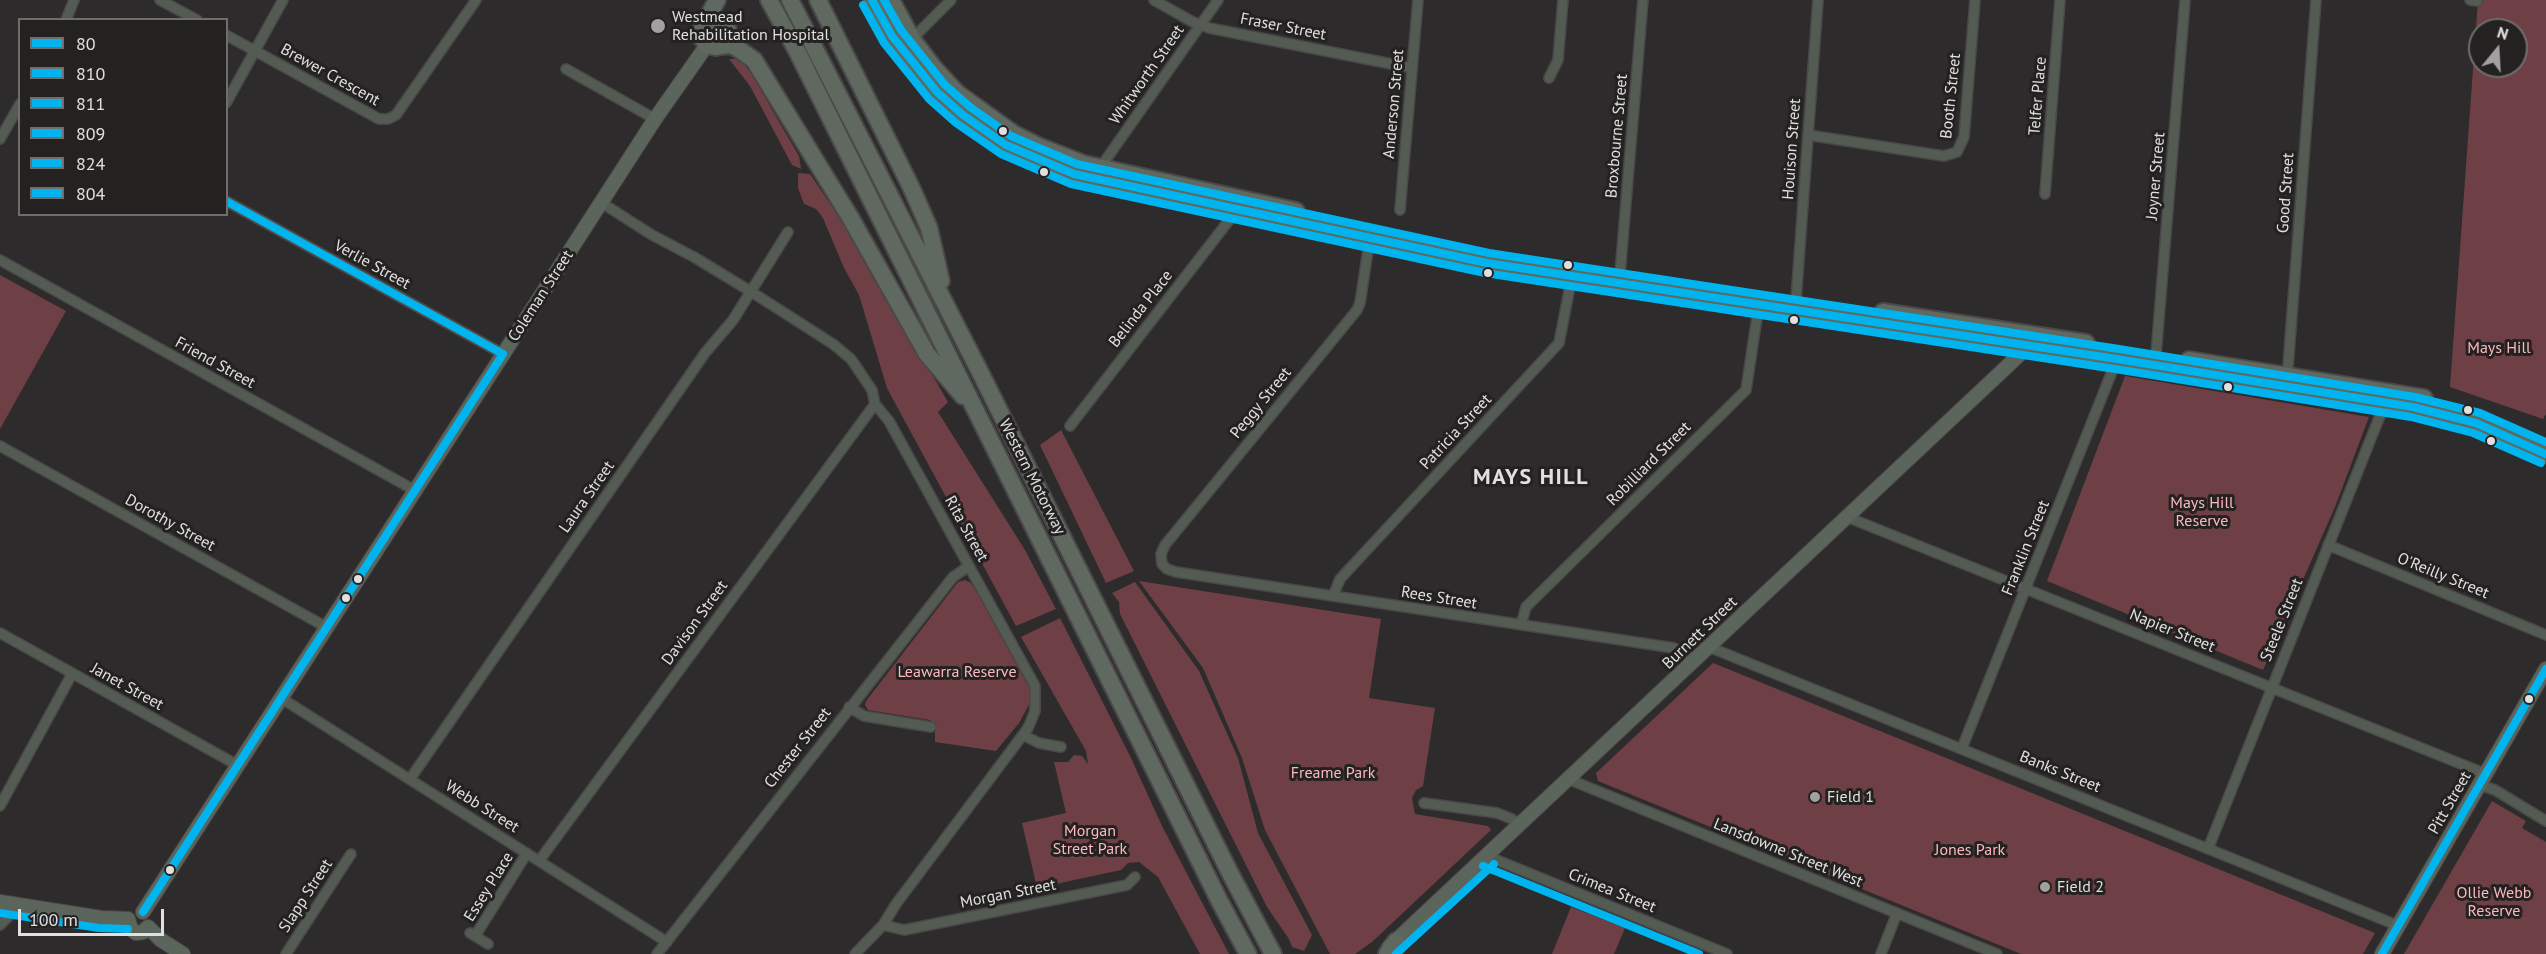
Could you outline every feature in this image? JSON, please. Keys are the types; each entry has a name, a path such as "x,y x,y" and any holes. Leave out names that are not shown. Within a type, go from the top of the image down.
{"highway":[{"path":"717,0 702,28 702,37 714,45 730,45 737,48 754,60 850,217 927,354 980,417"},
{"path":"714,45 728,35 722,0"},
{"name":"Western Motorway","path":"769,0 980,417 1220,903 1248,954"},
{"name":"Western Motorway","path":"790,0 1230,873 1274,954"},
{"path":"818,0 901,166 928,228 946,307"},
{"path":"872,0 892,36 937,92 963,115 1006,145 1074,174 1487,263 1759,304 2156,355 2443,413 2507,435 2546,454"},
{"path":"891,0 912,39 957,93 997,123 1038,146 1068,159 1100,168 1481,253 1796,300 2034,340 2117,358 2286,382 2389,391 2451,404 2508,424 2546,441"},
{"path":"702,28 713,20 720,21 726,26"}],"street":[{"path":"160,0 193,18"},
{"path":"228,98 283,0"},
{"name":"Brewer Crescent","path":"255,51 379,119 388,119 396,115 476,0"},
{"path":"912,39 951,0"},
{"name":"Fraser Street","path":"1154,0 1200,25 1412,68"},
{"name":"Whitworth Street","path":"1100,168 1218,0"},
{"name":"Anderson Street","path":"1400,210 1418,0"},
{"path":"1549,78 1558,60 1563,0"},
{"name":"Broxbourne Street","path":"1620,273 1643,0"},
{"name":"Houison Street","path":"1796,300 1818,0"},
{"name":"Booth Street","path":"1808,135 1944,156 1957,152 1964,137 1975,0"},
{"name":"Telfer Place","path":"2045,194 2061,0"},
{"name":"Joyner Street","path":"2156,355 2185,0"},
{"name":"Good Street","path":"2286,382 2316,0"},
{"path":"67,18 72,1"},
{"path":"228,36 255,51"},
{"name":"Coleman Street","path":"143,912 603,203 655,119 714,45"},
{"path":"566,69 655,119"},
{"path":"0,139 18,108"},
{"name":"Verlie Street","path":"228,202 503,354"},
{"name":"Rita Street","path":"603,203 652,236 694,257 750,291 846,355 865,377 872,390 875,404 889,421 1035,686 1035,711 1023,735 896,904 883,925 855,954"},
{"name":"Belinda Place","path":"1070,426 1237,210"},
{"name":"Laura Street","path":"410,779 705,353 733,320 788,232"},
{"name":"Peggy Street","path":"1176,572 1162,564 1161,554 1165,544 1359,307 1370,237"},
{"name":"Friend Street","path":"0,260 416,491"},
{"name":"Patricia Street","path":"1333,596 1340,579 1557,347 1562,334 1572,276"},
{"name":"Robilliard Street","path":"1521,626 1527,607 1746,390 1759,304"},
{"name":"Burnett Street","path":"1380,954 1391,947 2034,340"},
{"name":"Franklin Street","path":"1962,748 2117,358"},
{"name":"Steele Street","path":"2208,849 2385,403"},
{"name":"Davison Street","path":"539,861 875,404"},
{"name":"Dorothy Street","path":"0,446 326,627"},
{"name":"Napier Street","path":"1847,517 2272,686 2483,779 2495,790 2546,821"},
{"name":"O'Reilly Street","path":"2328,545 2546,635"},
{"name":"Chester Street","path":"657,954 953,577 969,566"},
{"name":"Rees Street","path":"1176,572 1674,648 1695,659"},
{"name":"Janet Street","path":"0,633 239,766"},
{"name":"Banks Street","path":"1709,647 2399,926"},
{"name":"Pitt Street","path":"2382,954 2546,669"},
{"path":"0,806 72,674"},
{"name":"Webb Street","path":"281,698 667,942"},
{"path":"849,707 864,716 931,727"},
{"path":"1023,735 1039,743 1061,747"},
{"name":"Lansdowne Street West","path":"1568,779 1997,954"},
{"path":"1424,803 1497,813 1520,825"},
{"name":"Essey Place","path":"488,944 472,934 527,853"},
{"name":"Slapp Street","path":"286,954 351,854"},
{"name":"Crimea Street","path":"1486,856 1727,954"},
{"name":"Morgan Street","path":"883,925 904,930 1127,885 1135,877"},
{"path":"0,925 8,917 5,903 101,918 128,919"},
{"path":"143,912 149,920 148,927 143,932 136,933 131,929 128,919 133,913 143,912"},
{"path":"1881,954 1897,914"},
{"path":"148,927 161,940 183,954"}],"green space":[{"name":"Mays Hill","path":"2478,0 2546,0 2546,414 2543,419 2450,387 2472,78 2528,78 2528,18 2477,18"},
{"path":"729,59 736,59 745,65 752,75 799,156 801,169 792,165 750,86"},
{"path":"798,173 810,174 846,227 948,402 938,412 1025,550 1056,609 1016,626 887,388 859,295 844,268 823,218 816,209 804,204 798,188"},
{"path":"0,275 66,311 0,429"},
{"name":"Mays Hill Reserve","path":"2125,376 2369,417 2335,507 2263,670 2047,581"},
{"path":"1061,430 1134,571 1106,583 1040,445"},
{"name":"Leawarra Reserve","path":"965,580 971,583 976,591 1029,687 1030,703 1019,723 996,751 935,742 935,725 930,720 868,710 865,705 958,582"},
{"name":"Freame Park","path":"1139,581 1381,619 1369,698 1435,708 1423,786 1416,790 1412,798 1415,814 1488,826 1491,830 1372,942 1355,954 1330,954 1265,830 1242,758 1203,668"},
{"path":"1135,582 1199,671 1238,758 1258,833 1312,935 1304,951 1292,947 1267,907 1120,614 1119,602 1112,593"},
{"name":"Morgan Street Park","path":"1060,618 1131,758 1162,826 1229,954 1200,954 1158,877 1139,862 1128,863 1121,870 1037,888 1022,823 1066,813 1054,762 1068,762 1074,755 1082,756 1088,764 1086,751 1021,637"},
{"name":"Jones Park","path":"1713,663 2375,933 2363,954 2021,954 1598,781 1596,773"},
{"name":"Ollie Webb Reserve","path":"2492,801 2526,821 2522,828 2546,842 2546,954 2404,954"},
{"path":"1571,907 1625,928 1614,954 1552,954"}],"transit line":[{"name":"80","path":"872,0 892,36 937,92 963,115 1006,145 1074,174 1487,263 2117,359 2413,407 2476,423 2546,454"},
{"name":"811","path":"884,0 901,30 945,85 970,107 1011,136 1077,164 1489,253 2119,349 2415,397 2480,413 2546,442"},
{"name":"810","path":"863,5 884,43 929,99 956,123 1001,154 1071,184 1485,273 2115,369 2411,417 2473,433 2541,463"},
{"name":"809","path":"228,202 503,354"},
{"name":"809","path":"143,912 503,354"},
{"name":"804","path":"2382,954 2546,669"},
{"name":"824","path":"1396,954 1494,864"},
{"name":"824","path":"1483,866 1699,954"},
{"name":"824","path":"0,913 99,928 128,929"}],"place":[{"name":"Westmead Rehabilitation Hospital","path":"658,26"},
{"name":"Field 1","path":"1815,797"},
{"name":"Field 2","path":"2045,887"}],"district":[{"name":"MAYS HILL","path":"1531,478"}]}
